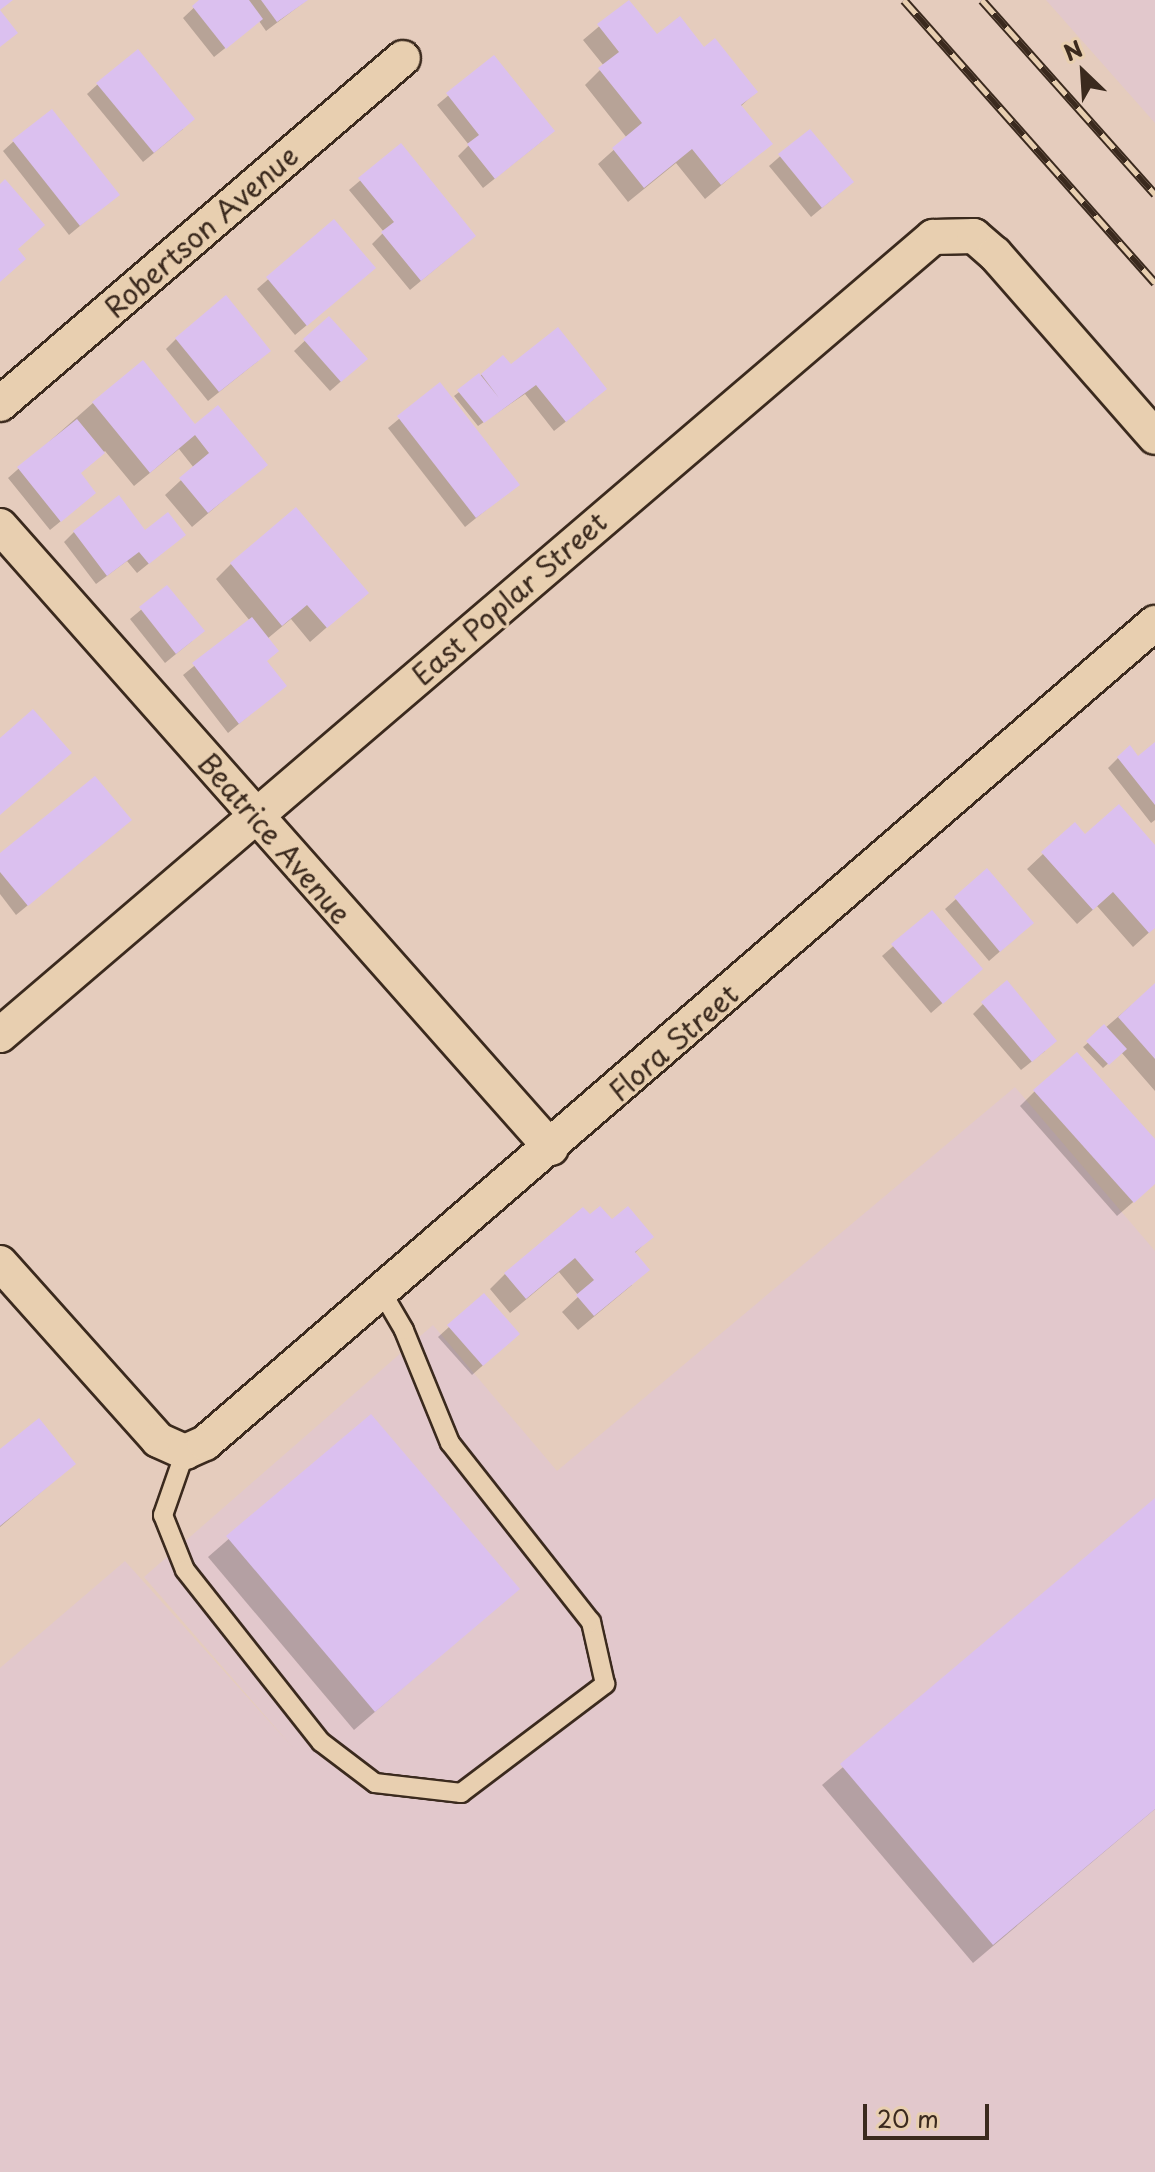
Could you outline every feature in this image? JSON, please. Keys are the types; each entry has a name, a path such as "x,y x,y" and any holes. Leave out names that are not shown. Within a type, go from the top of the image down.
{"street":[{"name":"Robertson Avenue","path":"0,404 403,58"},
{"name":"East Poplar Street","path":"0,1035 913,250 945,233 974,236 1025,287 1155,437"},
{"name":"Beatrice Avenue","path":"0,526 551,1148"},
{"name":"Flora Street","path":"185,1452 229,1427 1155,623"},
{"path":"0,1263 158,1440 185,1452"}],"lane":[{"path":"185,1452 163,1515 185,1570 321,1742 375,1783 461,1793 605,1684 591,1622 450,1443 404,1330 383,1294"}],"shaded area":[{"path":"1046,0 1155,0 1155,123"},
{"path":"1015,1087 1155,1251 1155,2172 0,2172 0,1668 125,1561 295,1750 144,1577 433,1325 557,1471"}],"building":[{"path":"0,0 13,0 0,10"},
{"path":"199,0 249,0 263,19 226,49 192,6"},
{"path":"261,0 308,0 277,22"},
{"path":"629,0 657,34 680,16 704,47 715,38 758,92 741,105 773,144 721,185 692,149 644,188 612,148 642,123 598,68 619,52 597,24"},
{"path":"0,10 18,33 0,47"},
{"path":"138,49 195,119 154,153 96,83"},
{"path":"494,55 555,131 495,179 467,144 479,135 446,93"},
{"path":"52,109 120,195 80,226 12,140"},
{"path":"810,129 854,182 822,208 778,154"},
{"path":"401,143 476,236 421,281 381,232 394,222 358,178"},
{"path":"5,179 45,225 18,249 26,259 0,282 0,184"},
{"path":"334,219 376,268 307,326 266,277"},
{"path":"226,295 271,351 219,392 175,338"},
{"path":"329,316 368,359 341,382 303,339"},
{"path":"558,327 607,389 566,422 536,385 484,423 457,390 479,373 499,398 481,374 503,355 511,364"},
{"path":"143,360 195,424 218,405 268,465 208,513 179,478 209,453 195,435 150,473 92,402"},
{"path":"440,382 520,485 476,518 397,416"},
{"path":"77,419 105,453 81,473 96,493 61,522 17,467"},
{"path":"119,495 145,530 168,512 186,535 149,564 139,552 107,576 73,531"},
{"path":"296,507 369,593 327,628 307,605 282,626 230,563"},
{"path":"167,585 205,631 176,654 139,607"},
{"path":"252,617 279,651 267,661 287,686 239,724 192,663"},
{"path":"33,709 72,753 0,815 0,738"},
{"path":"1155,742 1155,805 1117,757 1130,745 1138,756"},
{"path":"95,776 132,820 28,906 0,872 0,853"},
{"path":"1119,804 1155,845 1155,928 1149,933 1113,892 1093,910 1041,852 1075,822 1085,834"},
{"path":"987,868 1034,923 1000,952 954,897"},
{"path":"932,910 983,969 943,1004 891,944"},
{"path":"1007,980 1057,1041 1032,1062 981,1002"},
{"path":"1155,983 1155,1059 1118,1017"},
{"path":"1104,1024 1127,1049 1109,1065 1086,1041"},
{"path":"1077,1052 1155,1139 1155,1184 1134,1203 1033,1090"},
{"path":"600,1206 612,1219 628,1206 654,1237 635,1252 650,1270 594,1316 576,1295 594,1280 575,1258 526,1299 504,1273 583,1207 590,1214"},
{"path":"484,1293 520,1334 483,1366 447,1325"},
{"path":"371,1414 520,1589 375,1712 226,1536"},
{"path":"39,1418 76,1464 0,1526 0,1449"},
{"path":"1155,1498 1155,1809 993,1945 840,1764"}],"railway":[{"path":"904,0 1155,283"},
{"path":"982,0 1155,194"}]}
